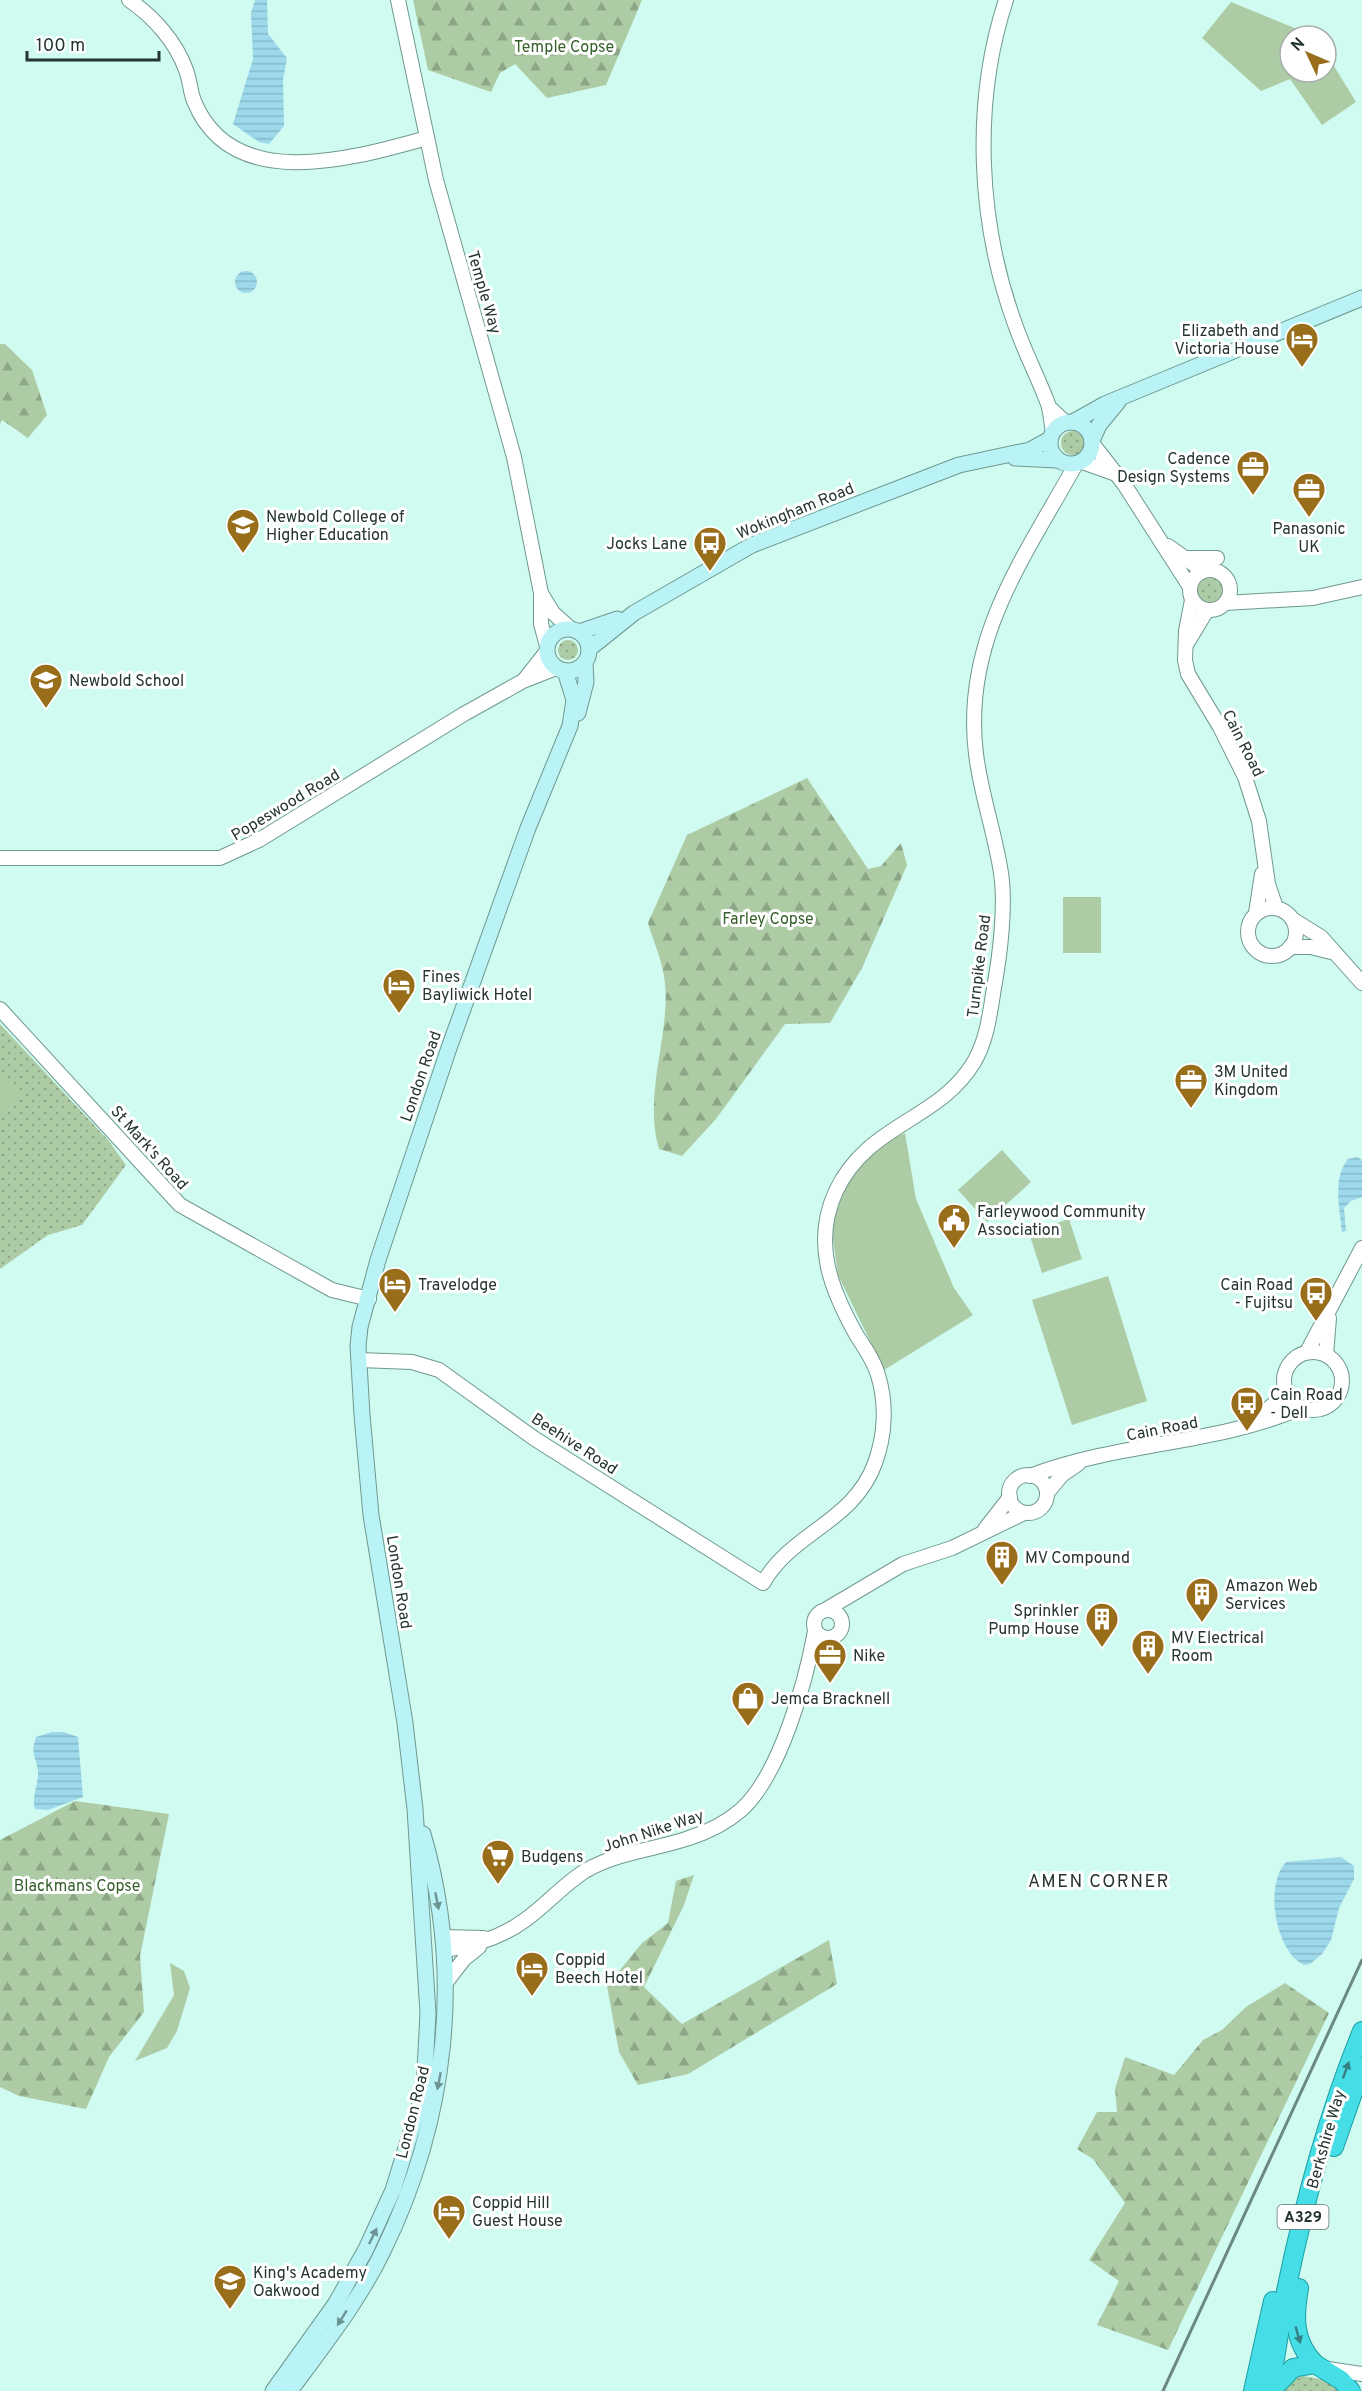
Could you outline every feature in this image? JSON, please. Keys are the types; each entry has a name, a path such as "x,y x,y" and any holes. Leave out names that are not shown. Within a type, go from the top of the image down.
{"highway":[{"name":"Berkshire Way","path":"1270,2391 1293,2259 1332,2110 1362,2031"},
{"name":"Berkshire Way","path":"1321,2367 1304,2351 1297,2336 1297,2300 1318,2199 1362,2067"},
{"name":"A329","path":"1253,2391 1295,2214 1315,2149 1332,2110"},
{"name":"A329","path":"1270,2391 1293,2368 1321,2367 1351,2391"}],"main road":[{"name":"Wokingham Road","path":"587,656 634,613 752,545 909,483 979,460 1030,450 1060,429 1122,398 1362,298"},
{"name":"Wokingham Road","path":"1092,442 1109,410 1122,398"},
{"path":"1084,426 1092,442 1088,457 1069,462 1051,450 1060,429 1084,426"},
{"name":"Wokingham Road","path":"979,460 1011,458 1069,462"},
{"name":"Wokingham Road","path":"575,631 634,613"},
{"path":"575,631 588,642 587,656 576,670 561,670 548,658 547,649 553,635 575,631"},
{"name":"London Road","path":"570,726 578,715 585,689 587,656"},
{"name":"London Road","path":"290,2391 332,2334 382,2253 406,2199 427,2136 440,2073 447,1981 435,1945 405,1723 370,1506 360,1360 360,1327 378,1260 449,1048 528,828 570,726 574,700 561,670"},
{"name":"London Road","path":"273,2391 336,2303 384,2214 415,2125 426,2070 433,2059 436,2027 435,1945 426,1844 415,1809"}],"street":[{"path":"129,0 159,28 177,50 188,74 193,99 206,122 225,144 241,153 267,161 291,162 350,157 427,138"},
{"name":"Temple Way","path":"399,0 427,138 459,264 509,436 541,593 543,634 547,649"},
{"path":"1006,0 988,78 985,121 985,189 993,250 1014,323 1060,429"},
{"path":"1092,442 1162,541 1198,607 1207,610"},
{"path":"1069,462 1116,474"},
{"name":"Turnpike Road","path":"763,1583 794,1546 849,1505 868,1480 881,1444 884,1419 879,1376 832,1288 825,1256 826,1223 837,1188 857,1158 875,1140 951,1090 975,1061 986,1032 999,950 1002,880 976,753 977,681 982,653 998,605 1056,497 1069,462"},
{"path":"1162,541 1203,571 1219,572 1227,579 1230,588 1225,603"},
{"path":"1182,557 1217,558"},
{"path":"1191,594 1194,577 1203,571"},
{"path":"1186,645 1207,610 1225,603 1313,598 1362,587"},
{"path":"1230,588 1265,600"},
{"name":"Temple Way","path":"541,593 553,613 575,631"},
{"name":"Cain Road","path":"1191,594 1187,617 1185,660 1190,680 1215,718 1245,777 1259,821 1268,884 1276,908"},
{"name":"Popeswood Road","path":"524,681 547,649"},
{"name":"Popeswood Road","path":"0,858 195,860 228,856 259,840 412,745 524,681 561,670"},
{"name":"Cain Road","path":"1256,913 1264,860"},
{"path":"1337,954 1311,947 1290,948 1274,956 1256,950 1247,930 1256,913 1262,909 1276,908 1317,933 1337,954 1362,983"},
{"path":"1290,948 1296,931 1293,919"},
{"name":"St Mark's Road","path":"0,1009 180,1205 332,1290 368,1303"},
{"path":"1307,1352 1362,1248"},
{"path":"1326,1355 1331,1307"},
{"path":"1307,1352 1326,1355 1339,1368 1342,1377 1339,1393 1330,1404 1320,1409 1301,1408 1291,1400 1285,1389 1284,1378 1288,1365 1299,1355 1307,1352"},
{"name":"Beehive Road","path":"360,1360 412,1362 439,1370 536,1439 763,1583"},
{"name":"Cain Road","path":"1245,1427 1274,1404 1285,1389"},
{"name":"Cain Road","path":"1030,1476 1061,1464 1245,1427 1301,1408"},
{"name":"Cain Road","path":"1047,1493 1067,1471 1085,1460"},
{"path":"860,1590 841,1618 839,1632 828,1638 815,1630 815,1617 903,1564 952,1548 1024,1513 1042,1507 1047,1493 1044,1483 1030,1476 1017,1480 1011,1487 1010,1497 1014,1507 1024,1513"},
{"path":"979,1535 994,1521 1010,1497"},
{"path":"827,1609 835,1611 841,1618"},
{"name":"John Nike Way","path":"447,1981 469,1953 524,1921 568,1883 595,1866 630,1852 709,1831 741,1810 757,1792 771,1768 811,1654 815,1630"},
{"name":"John Nike Way","path":"811,1654 828,1638"},
{"name":"John Nike Way","path":"435,1945 493,1937"},
{"path":"1321,2367 1362,2374"}],"green space":[{"name":"Temple Copse","path":"413,0 642,0 606,85 547,98 515,64 500,73 491,92 428,70"},
{"path":"1231,2 1285,24 1278,24 1278,84 1261,91 1202,38"},
{"path":"1338,73 1356,102 1322,125 1293,84 1338,84"},
{"path":"0,344 5,344 32,370 47,415 28,438 2,420 0,424"},
{"path":"1073,431 1082,434 1085,443 1082,452 1073,455 1064,452 1061,443 1064,434"},
{"path":"1210,578 1219,582 1223,591 1219,600 1210,604 1201,600 1197,591 1201,582"},
{"path":"568,640 575,643 578,650 575,657 568,660 561,657 558,650 561,643"},
{"name":"Farley Copse","path":"807,778 868,869 881,866 901,843 907,865 862,968 830,1023 785,1024 716,1119 682,1156 659,1149 655,1127 655,1083 666,997 663,969 648,923 687,835"},
{"path":"1063,897 1101,897 1101,953 1063,953"},
{"path":"0,1024 108,1140 126,1165 82,1225 48,1235 0,1269"},
{"path":"4,1075 20,1093 0,1111 0,1080"},
{"path":"905,1133 916,1199 954,1288 973,1315 884,1370 838,1275 832,1231 838,1200 869,1150"},
{"path":"1002,1150 1031,1182 987,1222 958,1190"},
{"path":"1069,1219 1082,1259 1042,1273 1029,1233"},
{"path":"1108,1276 1147,1401 1072,1425 1032,1300"},
{"name":"Blackmans Copse","path":"75,1801 169,1814 140,1956 144,2012 109,2057 86,2109 19,2096 0,2087 0,1840"},
{"path":"694,1875 684,1905 644,1987 682,2024 829,1940 837,1984 688,2074 638,2085 619,2052 607,1986 642,1943 668,1923 676,1881"},
{"path":"170,1963 184,1971 190,1988 177,2031 167,2048 135,2061 174,1995"},
{"path":"1285,1983 1329,2013 1168,2350 1097,2325 1119,2281 1089,2260 1125,2203 1093,2159 1077,2149 1097,2112 1117,2112 1115,2089 1125,2057 1174,2075 1203,2040 1222,2030 1246,2007"},
{"path":"1303,2376 1326,2380 1338,2391 1279,2391 1292,2380"}],"water":[{"path":"255,0 267,0 268,34 287,58 283,80 284,126 269,144 259,142 233,124 253,59 251,13"},
{"path":"246,271 254,274 257,282 254,290 246,293 238,290 235,282 238,274"},
{"path":"1357,1157 1362,1160 1362,1197 1351,1201 1344,1208 1346,1231 1342,1232 1338,1194 1340,1175 1348,1159"},
{"path":"52,1732 64,1732 78,1737 83,1797 48,1810 35,1809 38,1771 33,1752 34,1744 36,1737"},
{"path":"1341,1857 1354,1866 1354,1879 1339,1908 1331,1940 1322,1954 1310,1964 1304,1965 1286,1946 1280,1932 1274,1901 1279,1872 1286,1862"}],"railway":[{"path":"1163,2391 1362,1960"}],"place":[{"name":"Elizabeth and Victoria House","path":"1302,368"},
{"name":"Cadence Design Systems","path":"1253,496"},
{"name":"Panasonic UK","path":"1309,518"},
{"name":"Newbold College of Higher Education","path":"243,554"},
{"name":"Jocks Lane","path":"710,572"},
{"name":"Newbold School","path":"46,709"},
{"name":"Fines Bayliwick Hotel","path":"399,1014"},
{"name":"3M United Kingdom","path":"1191,1109"},
{"name":"Farleywood Community Association","path":"954,1249"},
{"name":"Travelodge","path":"395,1313"},
{"name":"Cain Road - Fujitsu","path":"1316,1322"},
{"name":"Cain Road - Dell","path":"1247,1432"},
{"name":"MV Compound","path":"1002,1586"},
{"name":"Amazon Web Services","path":"1202,1623"},
{"name":"Sprinkler Pump House","path":"1102,1648"},
{"name":"MV Electrical Room","path":"1148,1675"},
{"name":"Nike","path":"830,1684"},
{"name":"Jemca Bracknell","path":"748,1727"},
{"name":"Budgens","path":"498,1885"},
{"name":"Coppid Beech Hotel","path":"532,1997"},
{"name":"Coppid Hill Guest House","path":"449,2240"},
{"name":"King's Academy Oakwood","path":"230,2310"}],"district":[{"name":"AMEN CORNER","path":"1099,1881"}]}
